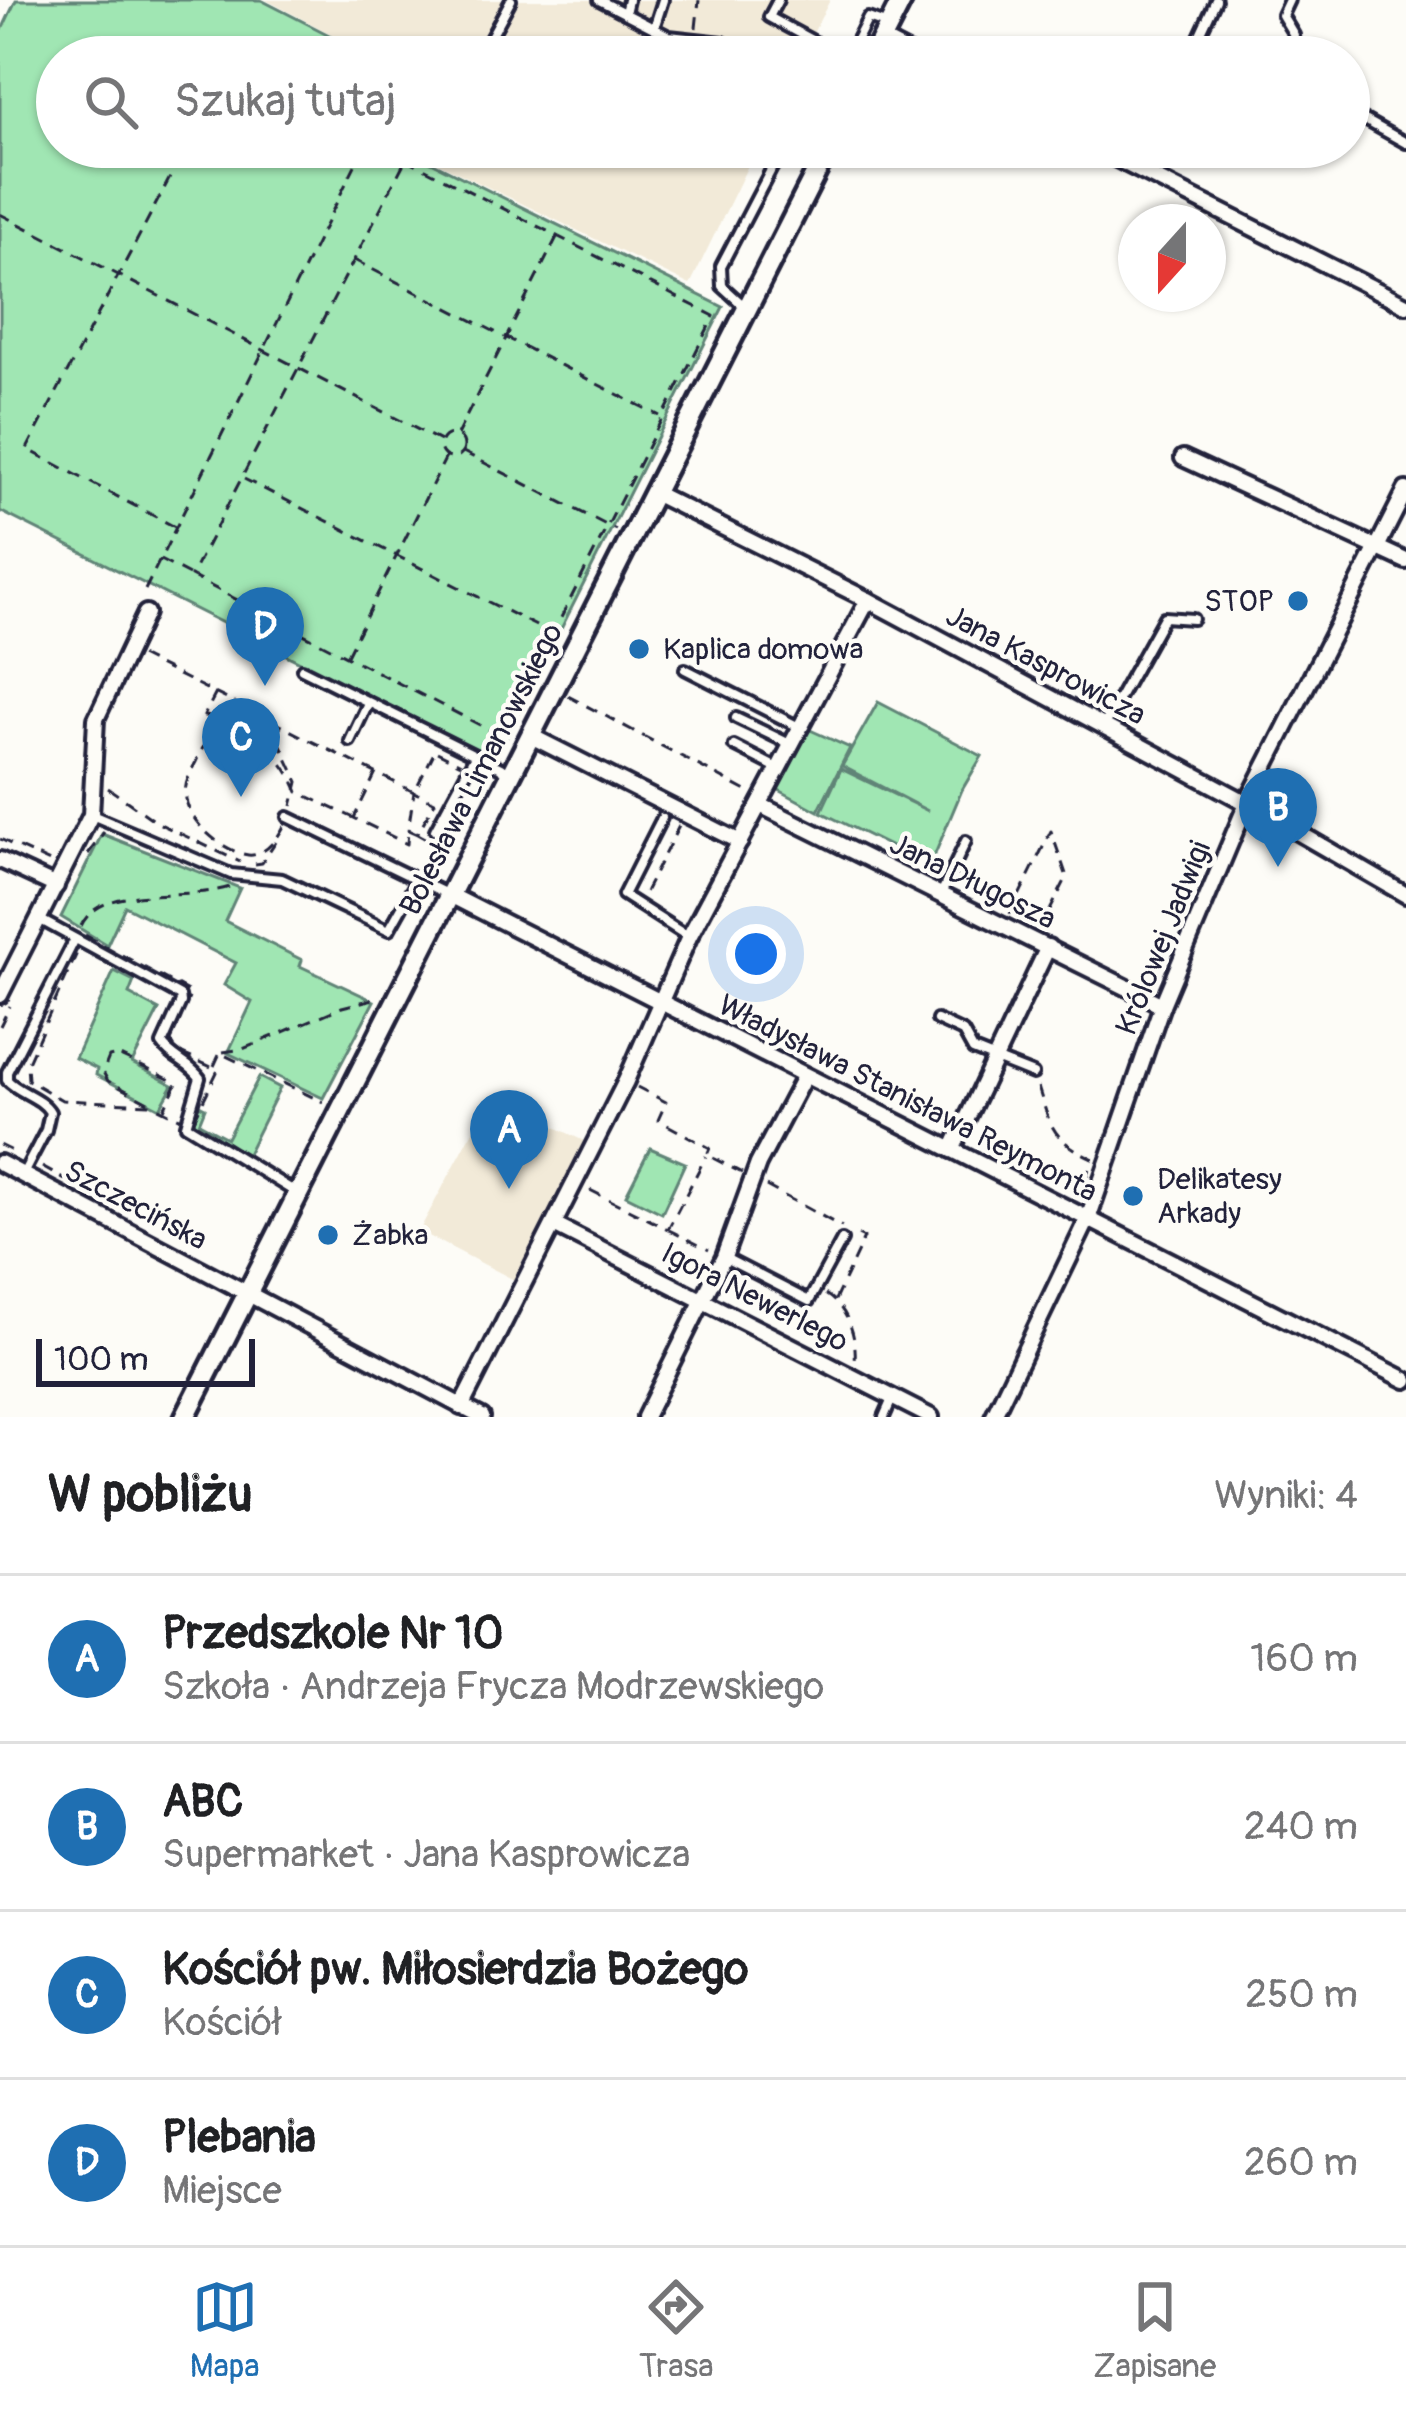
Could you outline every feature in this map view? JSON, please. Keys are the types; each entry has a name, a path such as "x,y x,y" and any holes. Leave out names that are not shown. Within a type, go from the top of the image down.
{"street":[{"path":"884,36 902,0"},
{"name":"Bolesława Limanowskiego","path":"184,1417 819,168"},
{"path":"1135,168 1406,305"},
{"path":"1183,458 1406,561"},
{"name":"Królowej Jadwigi","path":"993,1417 1088,1219 1162,1005 1247,803 1406,490"},
{"name":"Jana Kasprowicza","path":"654,493 868,600 1247,803 1402,893"},
{"path":"461,1406 576,1183 662,1004 688,937 868,600"},
{"path":"0,995 91,814 96,719 146,613"},
{"path":"532,736 740,842"},
{"name":"Jana Długosza","path":"761,802 1162,1005"},
{"path":"0,860 56,886"},
{"name":"Władysława Stanisława Reymonta","path":"450,895 1406,1380"},
{"path":"952,1150 996,1059 1041,944"},
{"path":"645,1417 705,1301 758,1164 804,1077"},
{"name":"Szczecińska","path":"0,1163 482,1417"},
{"name":"Igora Newerlego","path":"554,1225 932,1417"}],"lane":[{"path":"492,36 511,0"},
{"path":"599,0 669,36"},
{"path":"625,13 628,0"},
{"path":"654,28 663,0"},
{"path":"778,0 769,17 804,36"},
{"path":"1199,36 1216,0"},
{"path":"1289,0 1282,15 1293,36"},
{"path":"859,36 868,18 878,36"},
{"path":"1370,123 1406,143"},
{"path":"748,308 722,286 721,266 772,168"},
{"path":"1103,726 1164,617 1193,619"},
{"path":"302,669 501,768 509,778"},
{"path":"685,669 800,728"},
{"path":"350,741 368,703"},
{"path":"736,718 791,745"},
{"path":"734,746 778,769"},
{"path":"435,830 475,756"},
{"path":"91,814 231,874 282,879 389,930 417,880"},
{"path":"288,817 450,895"},
{"path":"662,818 623,895 688,937"},
{"path":"940,896 966,842"},
{"path":"1402,893 1406,876"},
{"path":"39,920 180,996 163,1044 198,1075 200,1088 186,1124 298,1194"},
{"path":"22,1175 46,1130 50,1112 12,1086 7,1072 75,939"},
{"path":"937,1020 963,1032 974,1050 1033,1074"},
{"path":"724,1257 809,1300 842,1240"},
{"path":"884,1417 893,1397"}],"path":[{"path":"694,36 699,0"},
{"path":"175,168 27,449 175,527"},
{"path":"145,590 354,168"},
{"path":"191,576 401,168"},
{"path":"159,560 501,736 714,316 424,168"},
{"path":"0,214 440,441"},
{"path":"457,435 558,235"},
{"path":"354,260 662,417"},
{"path":"446,458 440,441 446,435 457,435"},
{"path":"446,458 457,458 463,452 464,444 457,435"},
{"path":"463,452 609,526"},
{"path":"346,656 446,458"},
{"path":"242,478 554,635"},
{"path":"129,650 415,792"},
{"path":"555,689 761,802"},
{"path":"93,774 158,823 248,865 262,863 298,792 291,761 281,746 231,717 204,716 216,693"},
{"path":"280,834 260,853 248,855 223,844 198,824 190,810 185,797 187,781 204,744 226,725 277,754 298,792 406,844 415,792 435,751"},
{"path":"354,818 376,773"},
{"path":"88,854 110,823"},
{"path":"639,905 679,826 693,833"},
{"path":"409,830 417,834"},
{"path":"1004,926 1052,831 1067,877 1041,944"},
{"path":"0,839 46,862 60,862"},
{"path":"75,939 86,916 103,902 211,894 252,878"},
{"path":"74,957 26,1068 28,1080 62,1100 150,1103"},
{"path":"220,1053 243,1049 342,1007 381,996 395,1002"},
{"path":"198,1075 213,1067 220,1053"},
{"path":"220,1053 340,1111"},
{"path":"163,1111 177,1083 118,1055 109,1058 103,1072 108,1081 186,1124"},
{"path":"1033,1074 1051,1130 1067,1146 1092,1158 1081,1194"},
{"path":"668,1229 707,1155"},
{"path":"576,1183 724,1257"},
{"path":"815,1288 835,1300 854,1331 857,1360 850,1376"}],"shaded area":[{"path":"266,0 830,0 812,36 335,36"},
{"path":"448,168 747,168 690,285"},
{"path":"492,1096 596,1147 528,1287 419,1231"}],"green space":[{"path":"16,0 261,0 331,36 36,36 36,168 443,168 723,307 495,760 0,511 0,34"},
{"path":"878,702 982,756 930,866 821,812 841,769 928,811 842,766"},
{"path":"808,729 850,748 818,811 777,789"},
{"path":"102,834 240,888 225,921 302,960 300,966 374,1001 323,1098 228,1053 252,1002 224,985 236,963 125,906 107,945 61,917"},
{"path":"114,971 134,981 129,994 159,1010 132,1063 173,1085 160,1108 96,1075 97,1069 75,1058"},
{"path":"259,1077 280,1088 246,1156 201,1130 192,1119 199,1105 205,1108 199,1123 227,1138"},
{"path":"650,1148 685,1163 662,1213 626,1195"}],"place":[{"name":"STOP","path":"1298,601"},
{"name":"Kaplica domowa","path":"639,649"},
{"name":"Plebania","path":"265,686"},
{"name":"Kościół pw. Miłosierdzia Bożego","path":"241,797"},
{"name":"ABC","path":"1278,867"},
{"name":"Przedszkole Nr 10","path":"509,1189"},
{"name":"Delikatesy Arkady","path":"1133,1196"},
{"name":"Żabka","path":"328,1235"}]}
